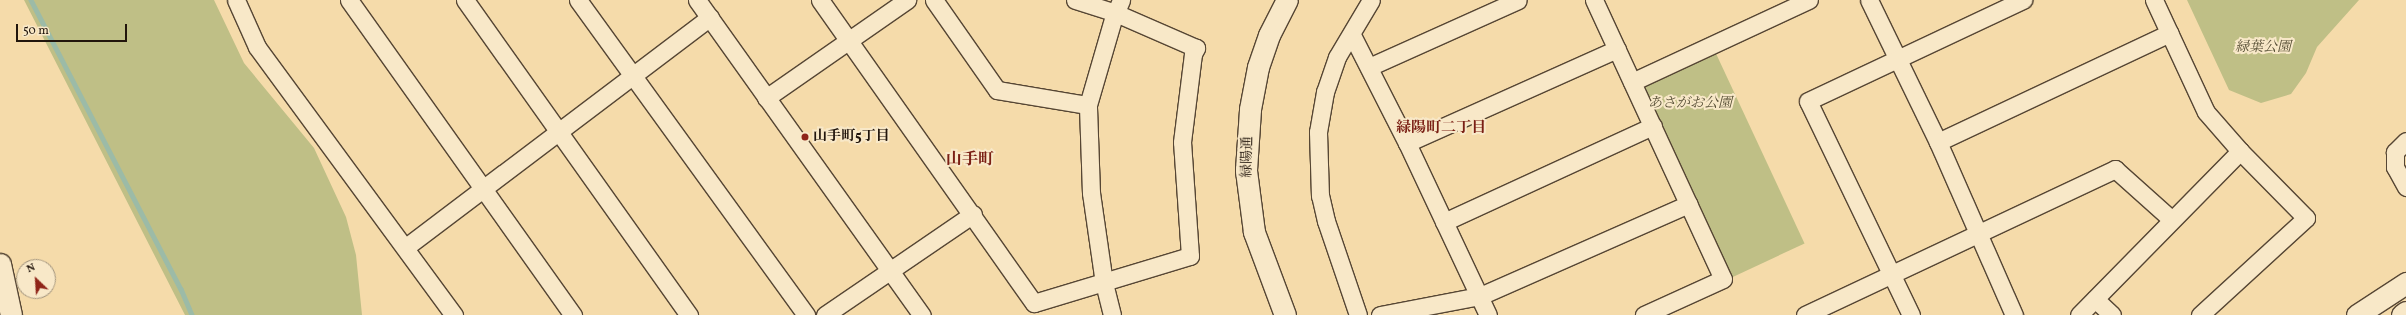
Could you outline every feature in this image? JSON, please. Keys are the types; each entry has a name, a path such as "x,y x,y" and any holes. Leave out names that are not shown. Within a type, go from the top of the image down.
{"street":[{"path":"236,0 257,47 334,154 406,247 454,315"},
{"path":"349,0 573,315"},
{"path":"465,0 689,315"},
{"path":"578,0 806,315"},
{"path":"697,0 922,315"},
{"path":"820,0 973,214 1034,303 1190,256 1182,142 1193,54 1196,48 1118,6 1075,0"},
{"path":"766,98 906,0"},
{"path":"934,0 998,90 1088,105"},
{"name":"緑陽通","path":"1285,315 1254,232 1246,170 1250,109 1258,67 1269,35 1287,0"},
{"path":"1358,315 1326,221 1318,169 1318,132 1325,92 1337,57 1352,35 1371,0"},
{"path":"1369,67 1518,0"},
{"path":"1594,0 1723,278 1644,315"},
{"path":"1632,82 1809,0"},
{"path":"1869,0 1896,59 1938,142 2014,315"},
{"path":"1911,315 1808,101 2022,0"},
{"path":"2154,0 2206,112 2240,151 2306,218 2200,315"},
{"path":"1112,315 1104,282 1091,193 1088,105 1118,6"},
{"path":"406,247 710,17"},
{"path":"1938,142 2170,33"},
{"path":"1352,35 1407,143 1488,315"},
{"path":"1407,143 1617,49"},
{"path":"1444,222 1653,126"},
{"path":"2406,141 2395,152 2395,167 2406,187"},
{"path":"2078,315 2171,219 2240,151"},
{"path":"1805,315 2115,169 2171,219"},
{"path":"1380,315 1480,296 1689,204"},
{"path":"825,315 973,214"},
{"path":"0,264 11,315"},
{"path":"2357,315 2406,283"},
{"path":"2095,299 2112,315"},
{"path":"2402,315 2406,312"}],"green space":[{"path":"24,0 214,0 244,63 314,148 346,217 356,255 362,315 185,315"},
{"name":"緑葉公園","path":"2187,0 2359,0 2317,47 2306,73 2291,94 2261,103 2229,90"},
{"name":"あさがお公園","path":"1712,45 1805,243 1725,281 1632,82"}],"waterway":[{"path":"31,0 181,289 192,315"}],"place":[{"name":"山手町5丁目","path":"805,137"}],"district":[{"name":"緑陽町二丁目","path":"1441,129"},
{"name":"山手町","path":"970,160"}]}
